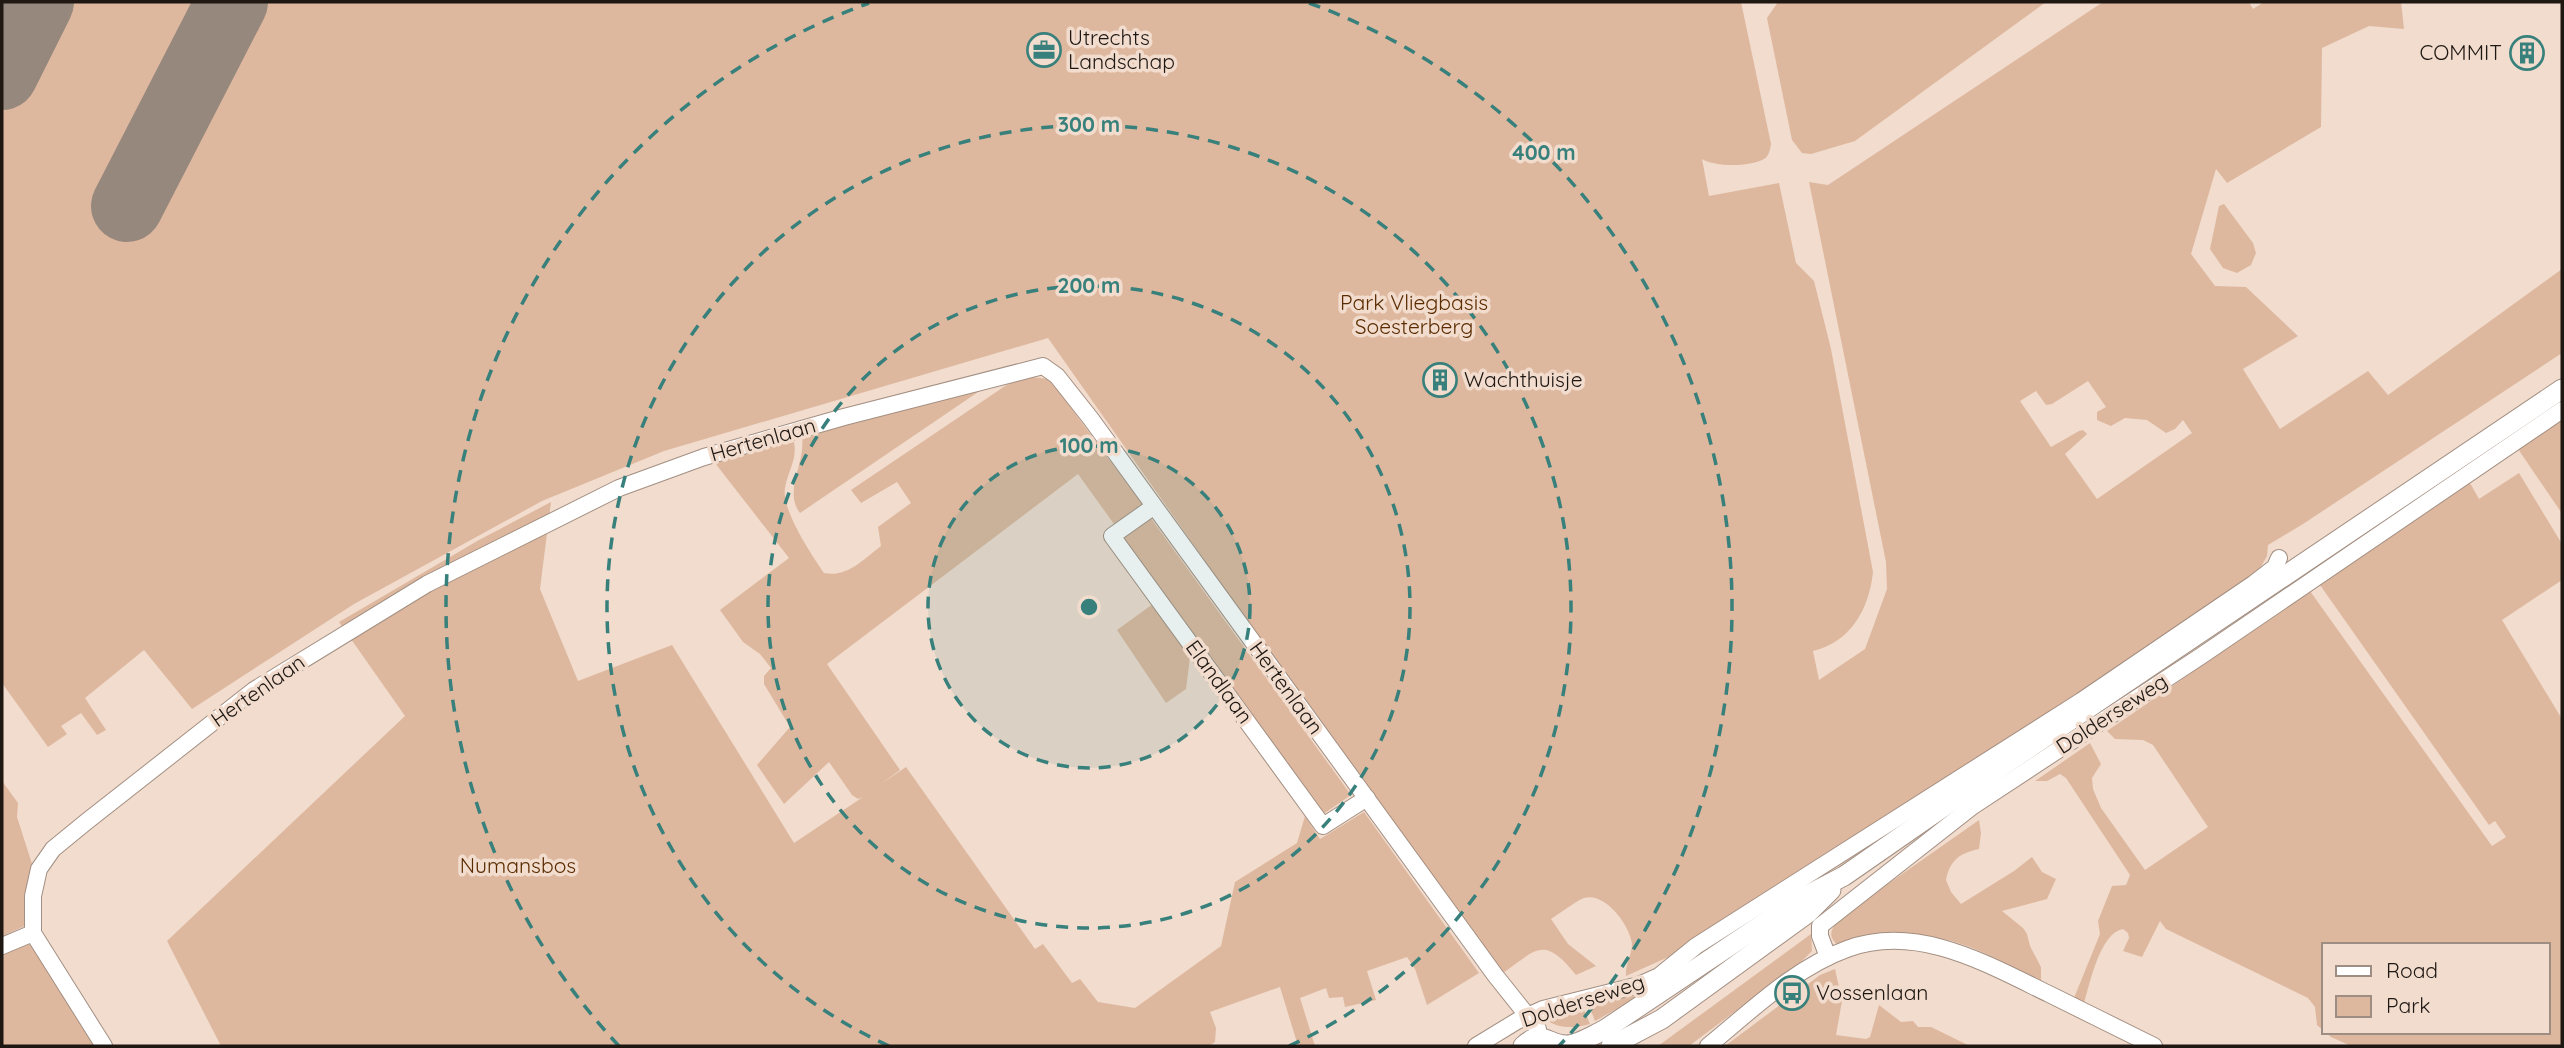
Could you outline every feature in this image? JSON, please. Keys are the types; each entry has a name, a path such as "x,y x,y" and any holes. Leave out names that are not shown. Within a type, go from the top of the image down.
{"main road":[{"name":"Dolderseweg","path":"1568,1043 1613,1021 1800,899 1844,876 2562,389"},
{"name":"Dolderseweg","path":"1611,1046 1662,1019 1796,921 1844,876"},
{"path":"1524,1034 1548,1030 1568,1043"}],"street":[{"name":"Hertenlaan","path":"33,933 32,903 39,869 53,849 254,690 427,584 619,488 704,457 1043,366 1057,376 1495,975 1502,995 1524,1034"},
{"name":"Dolderseweg","path":"1828,957 1820,936 1820,926 1973,806 2201,656 2562,410"},
{"name":"Elandlaan","path":"1153,507 1112,536 1323,826 1367,798"},
{"name":"Dolderseweg","path":"1476,1046 1524,1034 1659,976 1696,946 2081,701 2253,584 2276,567 2279,558"},
{"path":"2,946 33,933 104,1046"},
{"path":"1707,1046 1786,983 1828,957 1864,943 1882,940 1926,944 1987,963 2154,1046"}],"green space":[{"name":"Park Vliegbasis Soesterberg","path":"2,2 1741,2 1771,144 1766,158 1750,164 1724,165 1702,159 1709,196 1779,183 1796,263 1814,281 1831,349 1873,572 1867,599 1856,622 1838,640 1813,651 1819,680 1865,649 1887,589 1886,562 1809,182 1828,185 2103,2 2249,2 2253,9 2264,2 2401,2 2404,29 2369,26 2322,48 2321,127 2227,183 2216,169 2191,254 2215,286 2246,287 2298,336 2243,369 2280,429 2368,371 2388,395 2562,269 2562,353 2268,545 2267,556 2258,572 2097,682 1675,954 1626,976 1632,944 1627,928 1608,905 1592,898 1584,898 1551,919 1568,944 1596,966 1576,975 1556,955 1541,950 1533,952 1503,973 1458,920 1048,338 664,451 542,501 354,604 192,709 144,650 85,698 106,730 97,735 81,713 61,726 67,734 48,747 2,683","holes":["2088,381 2106,407 2097,412 2097,420 2111,426 2125,418 2147,420 2166,433 2175,429 2183,420 2192,433 2097,499 2065,454 2087,434 2083,430 2079,431 2051,447 2020,401 2036,391 2046,405 2052,404"]},
{"path":"1778,2 2046,2 1855,141 1811,154 1802,153 1792,140 1767,18"},
{"path":"2224,204 2253,243 2256,253 2251,265 2237,273 2223,268 2210,249 2219,206"},
{"name":"Numansbos","path":"1025,376 1047,379 1054,385 1142,504 1114,524 1078,474 827,664 900,770 881,784 906,767 1035,949 1043,944 1072,983 1080,979 1098,1002 1135,1008 1221,946 1235,882 1297,843 1305,816 1320,839 1364,812 1479,973 1427,1005 1415,969 1407,957 1367,971 1376,1000 1345,1007 1343,997 1329,998 1326,988 1300,998 1315,1046 1298,1046 1280,987 1210,1012 1216,1028 1215,1042 1209,1046 221,1046 167,941 405,716 339,622 479,540 551,502 540,589 578,681 672,645 794,843 863,797 858,799 852,795 829,762 784,804 757,765 790,727 764,684 764,676 771,668 760,654 743,642 720,610 789,558 715,463 793,439 794,458 785,488 792,519 824,573 840,573 855,566 881,546 878,527 911,503 897,482 861,503 851,490 1008,384"},
{"path":"984,388 800,513 795,504 794,486 801,456 802,436"},
{"path":"2562,420 2562,512 2561,512 2518,449"},
{"path":"2519,473 2562,544 2562,580 2502,620 2562,719 2562,1046 2351,1046 2327,1034 2550,1034 2550,943 2322,943 2322,1029 2317,1025 2315,1007 2308,998 2166,929 2160,921 2142,957 2123,951 2129,938 2123,929 2108,939 2097,960 2084,1003 2074,998 2100,934 2098,921 2112,886 2126,885 2130,875 2066,778 2060,774 2047,781 2035,781 2090,743 2101,764 2092,778 2093,789 2101,808 2145,870 2208,827 2153,745 2143,740 2115,739 2107,731 2310,591 2492,846 2506,837 2495,821 2489,825 2320,585 2470,483 2479,499"},
{"path":"1150,517 1351,795 1322,815 1123,537"},
{"path":"1153,604 1190,657 1186,689 1166,703 1117,630"},
{"path":"2,781 18,803 17,817 33,867 27,925 2,936"},
{"path":"1979,820 1979,849 1957,858 1950,867 1946,880 1951,892 1961,904 2032,857 2042,872 2056,879 2047,899 2002,911 2027,934 2041,967 2041,981 1975,949 1938,938 1895,937 1838,945 1833,941 1833,927 1848,912"},
{"path":"1811,934 1812,951 1801,962 1689,1046 1658,1046"},
{"path":"29,944 35,949 96,1046 2,1046 2,950"},
{"path":"1835,969 1842,1001 1836,1035 1866,1039 1870,1037 1879,1005 1901,1022 1913,1021 1918,1027 1931,1027 1970,1046 1725,1046 1820,975"},
{"path":"1648,987 1624,1005 1595,1021 1588,1003"},
{"path":"1582,1005 1590,1024 1564,1027 1541,1016"}],"runway":[{"path":"2,74 38,2"},
{"path":"127,206 232,2"}],"place":[{"name":"Utrechts Landschap","path":"1044,50"},
{"name":"COMMIT","path":"2527,53"},
{"name":"Wachthuisje","path":"1440,380"},
{"name":"Vossenlaan","path":"1792,993"}]}
